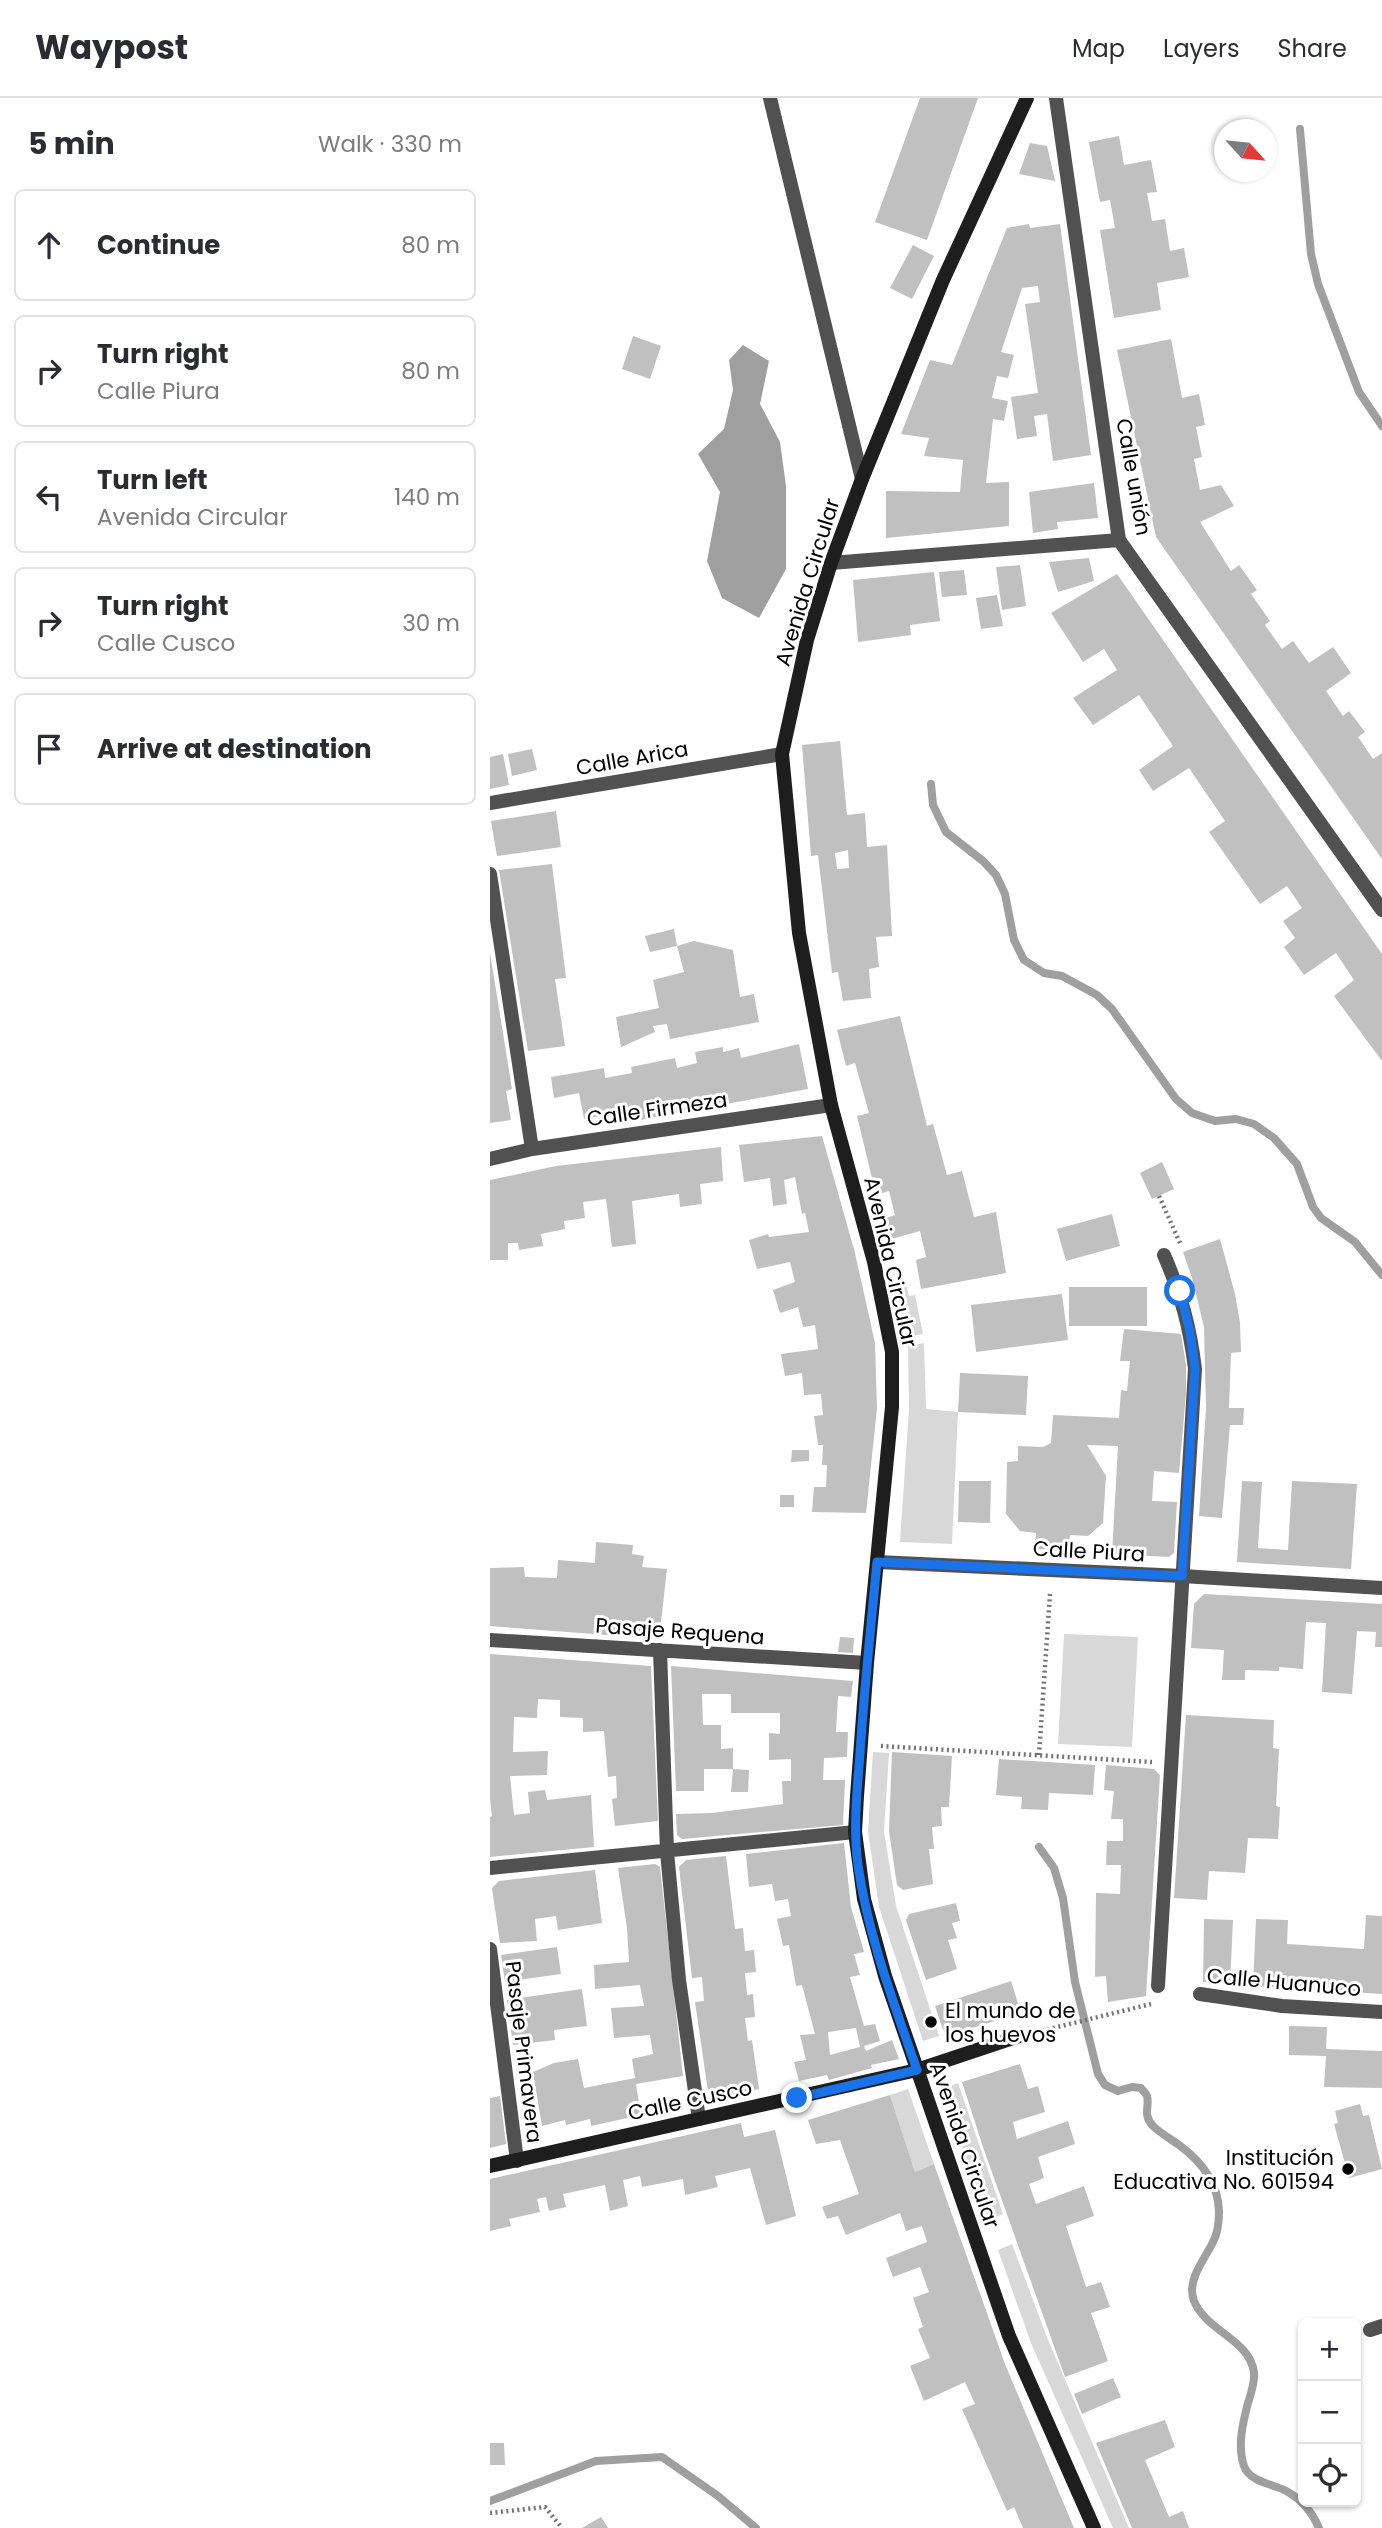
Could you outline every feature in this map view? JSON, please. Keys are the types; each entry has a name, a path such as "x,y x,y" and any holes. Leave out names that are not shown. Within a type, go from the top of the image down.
{"street":[{"path":"770,98 862,479"},
{"name":"Avenida Circular","path":"1027,98 943,280 862,479 831,563 807,640 782,754 800,933 831,1105 874,1262 892,1352 892,1407 867,1664 855,1832 858,1863 884,1976 1009,2336 1094,2528"},
{"name":"Calle unión","path":"1056,98 1119,540 1382,910"},
{"path":"831,563 1119,540"},
{"name":"Calle Arica","path":"490,803 782,754"},
{"path":"490,874 532,1149"},
{"name":"Calle Firmeza","path":"490,1159 532,1149 831,1105"},
{"path":"1158,1986 1195,1369 1180,1291 1164,1255"},
{"name":"Calle Piura","path":"877,1562 1382,1588"},
{"name":"Pasaje Requena","path":"490,1640 867,1664"},
{"path":"660,1650 667,1852 679,1980 699,2119"},
{"path":"490,1868 855,1832"},
{"name":"Pasaje Primavera","path":"490,1949 517,2161"},
{"name":"Calle Huanuco","path":"1200,1994 1282,2006 1382,2012"},
{"name":"Calle Cusco","path":"490,2166 917,2070 1019,2036"}],"path":[{"path":"1159,1196 1181,1247 1164,1255"},
{"path":"1040,1755 1050,1594"},
{"path":"881,1746 1154,1762"},
{"path":"1019,2036 1163,2001"},
{"path":"490,2513 545,2507 562,2528"}],"shaded area":[{"path":"743,345 769,361 760,404 780,442 786,486 786,569 759,618 722,598 707,561 720,492 698,454 724,429 733,390 729,360"},
{"path":"903,1275 909,1296 915,1295 923,1334 907,1337 895,1277"},
{"path":"924,1343 926,1409 958,1412 952,1544 900,1542 909,1409 908,1346"},
{"path":"1064,1634 1138,1637 1132,1747 1058,1744"},
{"path":"873,1752 889,1753 884,1831 896,1906 939,2036 923,2041 879,1907 868,1831"},
{"path":"958,2083 1003,2214 988,2220 942,2089"},
{"path":"908,2089 934,2164 915,2172 890,2095"},
{"path":"1012,2244 1048,2340 1129,2528 1113,2528 1031,2343 998,2250"}],"building":[{"path":"920,98 978,98 927,240 875,222"},
{"path":"1119,136 1124,165 1151,160 1157,192 1147,193 1152,221 1165,219 1170,251 1184,248 1189,277 1157,283 1161,310 1114,318 1100,230 1115,228 1110,200 1100,202 1089,142"},
{"path":"1030,143 1047,146 1055,181 1019,174"},
{"path":"1029,224 1030,228 1060,224 1091,455 1053,461 1047,414 1034,416 1037,436 1017,439 1011,397 1038,393 1025,304 1040,302 1038,286 1022,288 1001,352 1014,355 1008,378 997,376 992,398 1008,401 1004,421 993,419 986,483 1009,482 1009,526 886,538 886,491 960,492 963,460 924,456 929,438 901,434 930,360 952,365 1007,228"},
{"path":"913,245 934,256 912,299 890,288"},
{"path":"633,336 661,346 650,379 622,369"},
{"path":"1171,339 1182,398 1199,394 1205,425 1196,427 1202,457 1194,459 1200,490 1221,485 1234,506 1200,522 1231,571 1239,565 1257,590 1251,594 1270,621 1265,625 1282,649 1293,641 1309,663 1333,647 1351,673 1326,691 1343,716 1349,711 1365,732 1358,737 1373,759 1382,753 1382,859 1156,537 1117,350"},
{"path":"1094,483 1098,518 1057,522 1058,529 1033,533 1029,492"},
{"path":"1089,558 1094,581 1058,592 1049,562"},
{"path":"1020,565 1026,606 1002,610 996,567"},
{"path":"964,570 967,595 942,597 939,572"},
{"path":"934,572 940,621 910,625 911,635 858,642 853,580"},
{"path":"1117,574 1382,954 1382,1061 1334,996 1354,980 1336,953 1304,975 1284,947 1295,938 1283,921 1302,908 1287,886 1260,904 1209,832 1225,821 1189,768 1153,791 1139,770 1173,746 1139,695 1093,725 1073,698 1117,670 1104,649 1083,662 1051,613"},
{"path":"997,595 1003,626 981,629 976,598"},
{"path":"840,741 847,815 865,813 867,847 887,845 892,936 876,937 879,967 869,969 871,998 843,1001 838,972 832,973 818,855 811,856 802,745","holes":["848,850 849,868 837,869 835,853"]},
{"path":"532,749 537,770 512,776 508,754"},
{"path":"503,754 509,785 490,789 490,757"},
{"path":"556,811 561,847 497,856 491,821"},
{"path":"552,864 566,978 555,979 565,1046 528,1051 499,870"},
{"path":"674,929 677,946 650,952 645,936"},
{"path":"694,941 733,950 740,997 754,994 759,1022 670,1039 667,1024 653,1026 655,1032 621,1047 616,1017 659,1008 653,980 684,972 677,946"},
{"path":"490,953 512,1089 506,1091 511,1120 490,1123"},
{"path":"900,1016 927,1126 933,1124 947,1175 962,1171 974,1217 996,1212 1006,1273 921,1289 916,1260 926,1257 920,1231 888,1240 883,1219 895,1215 889,1191 876,1195 857,1116 869,1113 855,1063 846,1066 837,1030"},
{"path":"799,1044 808,1089 640,1120 638,1109 584,1119 579,1093 554,1098 551,1077 604,1068 605,1078 632,1073 631,1067 675,1058 677,1068 697,1063 695,1052 723,1047 723,1052 739,1048 741,1058"},
{"path":"822,1136 855,1253 875,1343 877,1408 866,1513 812,1512 814,1487 826,1487 827,1465 822,1465 823,1445 818,1445 814,1416 823,1415 821,1394 804,1395 802,1373 785,1376 781,1354 818,1349 815,1325 803,1327 798,1307 780,1313 773,1290 795,1282 790,1262 757,1269 749,1240 768,1234 769,1237 809,1232 805,1213 802,1214 795,1177 784,1180 787,1204 773,1206 770,1178 744,1182 739,1145"},
{"path":"721,1147 723,1181 700,1184 702,1204 680,1207 679,1194 632,1201 636,1244 612,1247 606,1199 583,1202 585,1218 564,1221 565,1229 541,1234 543,1246 519,1250 518,1243 508,1243 508,1260 490,1260 490,1180 556,1166"},
{"path":"1162,1162 1174,1189 1152,1199 1140,1173"},
{"path":"1112,1214 1120,1246 1066,1261 1057,1229"},
{"path":"1220,1239 1240,1323 1241,1352 1231,1353 1229,1408 1244,1408 1243,1425 1230,1425 1222,1518 1199,1516 1206,1408 1204,1327 1183,1252"},
{"path":"1069,1287 1147,1287 1147,1326 1069,1326"},
{"path":"1062,1294 1068,1340 976,1352 971,1305"},
{"path":"1124,1329 1181,1334 1186,1365 1186,1394 1179,1473 1154,1471 1152,1501 1177,1502 1174,1553 1169,1557 1112,1554 1118,1446 1087,1445 1106,1476 1103,1523 1088,1536 1070,1535 1069,1551 1035,1549 1036,1533 1020,1531 1006,1514 1007,1462 1018,1461 1018,1446 1043,1447 1051,1443 1053,1415 1119,1418 1121,1390 1127,1391 1130,1361 1120,1361"},
{"path":"960,1373 1028,1376 1026,1415 958,1412"},
{"path":"792,1450 809,1450 809,1461 791,1462"},
{"path":"959,1481 991,1481 990,1523 958,1522"},
{"path":"1242,1481 1262,1482 1258,1548 1288,1550 1292,1481 1357,1484 1351,1569 1237,1562"},
{"path":"780,1495 794,1495 794,1507 780,1507"},
{"path":"596,1542 633,1545 632,1554 644,1556 642,1567 667,1569 659,1639 490,1626 490,1568 524,1567 525,1577 557,1578 558,1560 595,1563"},
{"path":"1204,1594 1382,1604 1382,1647 1375,1647 1376,1632 1357,1631 1352,1694 1322,1692 1326,1623 1306,1622 1303,1669 1279,1667 1279,1671 1245,1670 1245,1680 1222,1680 1224,1650 1191,1648 1194,1604"},
{"path":"840,1637 854,1638 853,1653 838,1652"},
{"path":"490,1654 651,1666 658,1821 615,1826 612,1799 617,1798 616,1776 608,1777 604,1731 583,1732 583,1718 560,1717 560,1700 538,1699 537,1718 514,1717 513,1752 548,1751 547,1775 510,1776 514,1815 530,1813 528,1792 545,1790 547,1800 591,1795 594,1847 490,1857"},
{"path":"671,1666 853,1681 851,1697 838,1696 836,1732 848,1732 847,1757 824,1758 823,1780 845,1780 843,1825 682,1839 677,1835 676,1814 712,1813 783,1804 782,1781 791,1781 791,1759 769,1760 769,1733 780,1734 780,1713 731,1713 731,1694 702,1694 703,1725 721,1725 721,1749 733,1748 733,1769 704,1769 704,1791 676,1791"},
{"path":"1186,1715 1274,1720 1273,1748 1279,1749 1276,1806 1280,1807 1278,1839 1248,1838 1245,1873 1209,1871 1207,1900 1174,1898"},
{"path":"892,1752 952,1756 949,1807 941,1807 942,1826 932,1827 934,1849 929,1849 933,1884 903,1890 897,1885 889,1831"},
{"path":"999,1759 1095,1765 1093,1795 1049,1793 1048,1810 1021,1809 1022,1797 996,1795"},
{"path":"1106,1765 1154,1769 1160,1775 1146,1996 1108,2002 1106,1976 1095,1977 1096,1893 1120,1894 1121,1865 1106,1865 1107,1841 1123,1841 1123,1819 1111,1819 1114,1791 1104,1790"},
{"path":"733,1769 749,1770 748,1792 731,1792"},
{"path":"844,1843 851,1907 864,1952 854,1954 860,1975 850,1977 864,2026 875,2024 880,2041 864,2046 866,2051 892,2040 899,2059 871,2065 872,2068 829,2080 827,2075 799,2081 794,2062 806,2060 800,2035 815,2034 802,1985 796,1986 789,1945 783,1946 777,1919 791,1916 788,1899 775,1901 772,1884 749,1887 746,1854","holes":["856,2028 860,2047 830,2055 828,2032"]},
{"path":"726,1856 735,1929 743,1928 745,1951 754,1950 756,1972 745,1973 747,1995 753,1994 755,2017 745,2018 748,2041 752,2040 759,2089 716,2098 708,2091 695,2002 704,2001 702,1977 692,1978 679,1867 686,1860"},
{"path":"655,1864 660,1867 683,2076 636,2084 641,2115 591,2126 590,2119 566,2125 565,2120 542,2126 533,2072 554,2063 578,2059 584,2088 635,2078 632,2059 653,2054 650,2035 614,2038 611,2008 644,2006 640,1985 595,1989 594,1965 629,1962 618,1868"},
{"path":"595,1870 602,1923 558,1930 556,1916 535,1919 537,1941 500,1943 492,1888 499,1881"},
{"path":"956,1903 960,1921 952,1923 957,1938 948,1940 957,1969 926,1980 906,1920 909,1914"},
{"path":"1366,1915 1382,1916 1382,1994 1253,1986 1256,1919 1288,1920 1287,1944 1364,1949"},
{"path":"1204,1919 1233,1920 1230,1984 1203,1982"},
{"path":"557,1947 561,1974 505,1982 501,1955"},
{"path":"1011,1981 1021,2013 949,2035 943,2030 935,2006"},
{"path":"582,1989 587,2026 554,2030 555,2040 513,2045 507,2000"},
{"path":"1289,2026 1327,2027 1326,2049 1382,2051 1382,2088 1324,2087 1326,2056 1289,2055"},
{"path":"1020,2064 1028,2089 1038,2086 1045,2112 1013,2122 1017,2139 1068,2121 1075,2144 1038,2157 1044,2178 1029,2184 1036,2204 1084,2186 1094,2216 1066,2226 1086,2287 1101,2282 1110,2307 1091,2313 1108,2361 1065,2377 962,2082"},
{"path":"890,2095 915,2172 934,2164 1005,2364 1074,2528 1023,2528 1014,2507 1007,2511 962,2409 975,2404 965,2382 924,2401 910,2366 930,2358 918,2329 923,2327 913,2298 929,2292 920,2267 893,2277 886,2258 927,2242 922,2226 906,2231 900,2213 846,2235 838,2216 827,2219 822,2207 859,2194 840,2140 816,2144 808,2120"},
{"path":"500,2096 506,2144 490,2148 490,2098"},
{"path":"1360,2104 1363,2116 1369,2115 1382,2169 1349,2178 1334,2124 1338,2123 1335,2111"},
{"path":"741,2123 744,2137 775,2130 796,2216 766,2225 750,2168 715,2176 718,2187 685,2195 683,2179 642,2187 640,2176 623,2180 628,2206 610,2211 605,2185 563,2194 566,2207 549,2211 546,2197 537,2199 540,2212 509,2219 511,2226 490,2231 490,2179"},
{"path":"1113,2378 1121,2397 1082,2414 1074,2394"},
{"path":"1165,2420 1175,2447 1145,2460 1169,2517 1183,2511 1189,2528 1132,2528 1096,2443"},
{"path":"490,2443 504,2443 505,2465 490,2465"},
{"path":"601,2517 608,2528 582,2528"}],"waterway":[{"path":"1300,129 1311,254 1318,284 1359,392 1382,426"},
{"path":"931,784 933,805 946,832 983,861 996,875 1005,894 1014,940 1024,960 1044,973 1062,976 1097,995 1112,1009 1176,1099 1192,1113 1215,1121 1236,1119 1254,1124 1274,1138 1297,1164 1313,1207 1321,1218 1355,1242 1382,1275"},
{"path":"1039,1847 1054,1868 1063,1898 1075,1982 1098,2074 1105,2085 1118,2091 1132,2087 1141,2088 1147,2096 1150,2122 1194,2158 1207,2173 1215,2191 1219,2211 1217,2231 1194,2278 1192,2293 1200,2312 1236,2343 1251,2361 1253,2383 1241,2434 1244,2466 1257,2480 1283,2489 1298,2499 1319,2528"},
{"path":"490,2501 596,2461 662,2457 718,2496 756,2528"}],"place":[{"name":"El mundo de los huevos","path":"931,2022"},
{"name":"Institución Educativa No. 601594","path":"1348,2169"}],"route":[{"path":"797,2098 917,2070 884,1976 871,1928 858,1863 855,1832 877,1562 1182,1576 1195,1369 1180,1291"}]}
